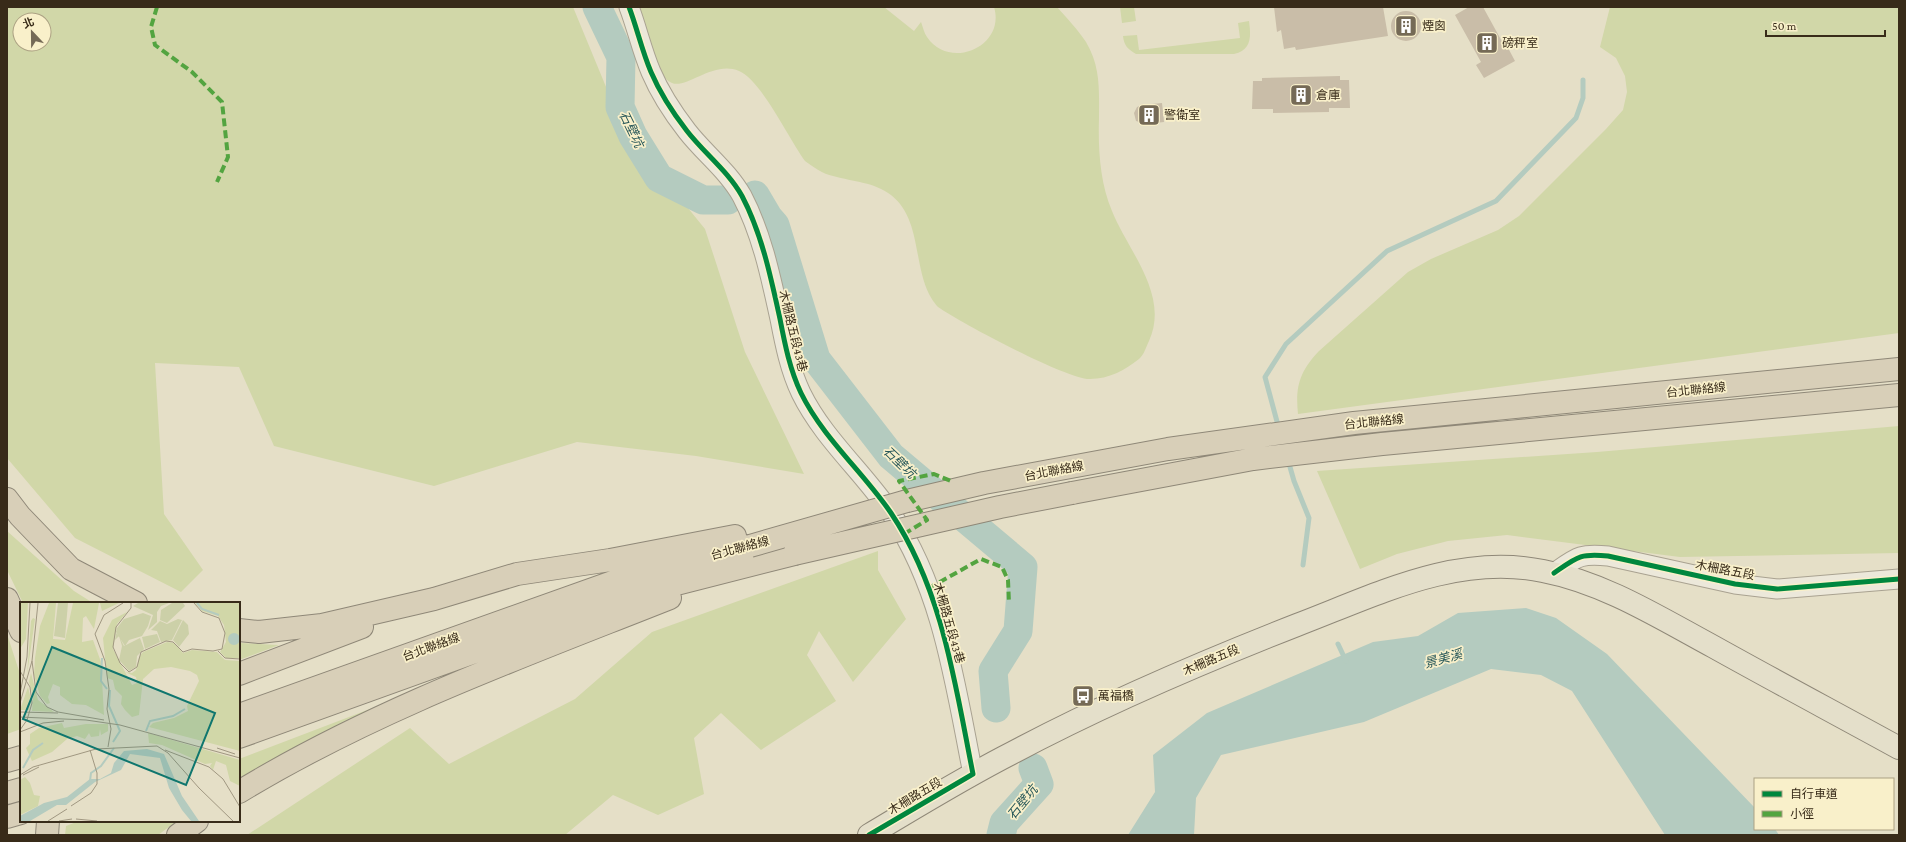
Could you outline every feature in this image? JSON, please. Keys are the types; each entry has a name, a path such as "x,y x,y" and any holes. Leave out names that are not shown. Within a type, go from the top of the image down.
{"highway":[{"name":"台北聯絡線","path":"240,715 632,575 752,548 907,501 984,483 1168,449 1354,423 1899,369"},
{"name":"台北聯絡線","path":"240,737 633,595 752,548 794,554 1000,507 1254,459 1382,444 1899,396"},
{"path":"7,499 71,569 134,602"},
{"path":"240,630 259,632 322,624 434,599 517,574 610,560 752,548"},
{"path":"240,791 277,769 346,733 752,548"},
{"path":"7,599 20,628"},
{"path":"240,674 434,599"},
{"path":"7,761 20,757"},
{"path":"7,793 20,789"},
{"path":"7,817 20,813"},
{"path":"47,835 48,822"},
{"path":"178,835 196,822"}],"main road":[{"name":"木柵路五段","path":"869,835 972,774 1116,701 1205,661 1418,579 1454,570 1493,566 1529,568 1554,573 1601,588 1899,748"}],"street":[{"name":"木柵路五段43巷","path":"629,7 651,72 666,100 686,130 735,185 748,209 769,274 789,362 802,395 825,430 890,512 917,558 929,588 950,661 972,774"},
{"name":"木柵路五段","path":"1554,573 1580,556 1589,554 1608,556 1735,584 1777,589 1899,579"}],"green space":[{"path":"7,7 573,7 623,128 705,229 745,352 804,474 696,456 577,442 434,486 274,446 239,367 155,363 164,514 203,570 181,592 75,538 7,458"},
{"path":"639,7 884,7 914,31 921,22 927,37 937,47 949,52 961,53 974,49 984,43 992,33 996,21 994,7 1057,7 1086,42 1091,51 1097,70 1102,177 1112,211 1151,290 1154,307 1154,324 1145,351 1139,359 1128,367 1110,376 1097,379 1078,377 1038,361 1014,349 968,325 938,307 930,296 924,281 912,228 901,205 891,195 878,187 826,174 805,161 765,98 756,86 739,71 720,69 678,84 669,81 661,73"},
{"path":"1120,7 1134,7 1136,21 1122,23"},
{"path":"1610,7 1899,7 1899,333 1298,414 1297,395 1300,380 1307,365 1319,351 1408,272 1431,259 1498,230 1519,216 1623,110 1627,92 1625,76 1616,58 1600,47"},
{"path":"1249,21 1249,42 1244,49 1234,54 1136,54 1127,47 1123,36 1137,35 1139,50 1240,38 1238,23"},
{"path":"1899,426 1899,553 1680,557 1507,535 1448,541 1397,554 1360,569 1317,471 1597,452"},
{"path":"7,531 74,591 91,602 23,602 7,570"},
{"path":"878,551 878,570 906,619 853,682 819,631 807,655 836,701 761,750 721,713 694,738 704,794 658,815 613,795 565,835 247,835 410,728 449,764 575,699 652,632"},
{"path":"7,634 20,674 20,729 7,734"},
{"path":"240,643 279,645 240,660"},
{"path":"383,704 240,780 240,759"},
{"path":"76,822 176,822 158,835 65,835 66,826"}],"water":[{"name":"景美溪","path":"1526,608 1556,618 1607,654 1754,807 1754,830 1776,830 1779,835 1665,835 1572,691 1541,675 1491,669 1364,722 1221,755 1196,798 1194,835 1128,835 1155,792 1153,755 1207,713 1373,642 1418,636 1458,613"}],"building":[{"path":"1274,7 1383,7 1388,36 1296,50 1295,47 1284,49 1281,30 1277,32"},
{"name":"磅秤室","path":"1469,7 1483,7 1505,47 1507,46 1515,61 1484,78 1476,65 1481,62 1455,15"},
{"name":"煙囪","path":"1406,11 1417,15 1421,26 1417,37 1406,41 1395,37 1391,26 1395,15"},
{"name":"倉庫","path":"1340,76 1340,80 1349,80 1350,108 1329,108 1329,112 1273,113 1273,109 1252,109 1253,81 1262,81 1262,78"},
{"name":"警衛室","path":"1162,103 1164,122 1146,124 1136,121 1134,113 1137,107"}],"waterway":[{"name":"石壁坑","path":"597,7 621,57 620,107 633,136 659,178 703,200 728,200"},
{"path":"1279,429 1265,377 1286,344 1387,251 1496,201 1576,118 1583,98 1583,80"},
{"name":"石壁坑","path":"755,195 768,217 775,225 816,359 891,456 1023,567 1018,631 993,671 996,708"},
{"path":"1288,460 1294,481 1309,518 1303,565"},
{"path":"1338,644 1346,661"},
{"name":"石壁坑","path":"1001,835 1004,823 1039,784 1033,768"}],"marked path":[{"path":"157,7 151,27 155,45 192,72 222,102 228,157 217,182"},
{"path":"904,534 927,520 899,481 934,474 951,481"},
{"path":"929,588 981,559 1002,567 1008,580 1009,603"}],"cycle path":[{"path":"629,7 648,64 663,95 687,131 730,178 742,196 749,211 765,256 788,357 801,393 820,425 880,498 909,543 923,574 945,639 973,774 869,835"},
{"path":"1554,573 1579,557 1599,555 1735,584 1777,589 1899,579"}],"place":[{"name":"煙囪","path":"1406,26"},
{"name":"磅秤室","path":"1487,43"},
{"name":"倉庫","path":"1301,95"},
{"name":"警衛室","path":"1149,115"},
{"name":"萬福橋","path":"1083,696"}]}
